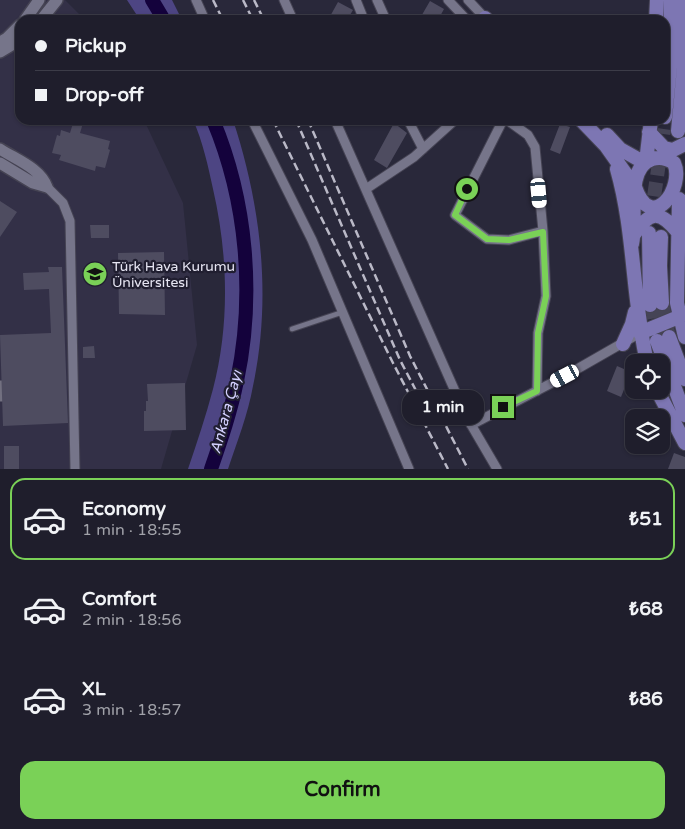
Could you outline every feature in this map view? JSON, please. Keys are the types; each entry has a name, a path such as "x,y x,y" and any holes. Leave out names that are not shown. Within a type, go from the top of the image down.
{"main road":[{"path":"656,15 657,0"},
{"path":"670,67 671,0"},
{"path":"670,117 684,68 684,0"},
{"path":"586,125 606,146 643,201 657,208 672,204 682,198"},
{"path":"598,125 620,149 646,162"},
{"path":"646,162 650,131"},
{"path":"650,131 664,148 673,150 685,144"},
{"path":"606,146 617,168 623,189 644,237 660,266 640,333 645,354"},
{"path":"685,151 681,166 684,184 677,231 681,292 677,303 683,316 685,338"},
{"path":"623,344 632,324 650,304 644,237 635,187 637,172 646,162 659,158 672,161 681,166"},
{"path":"644,237 647,217 654,215 669,222 677,231"},
{"path":"640,333 683,316"},
{"path":"685,379 663,339 685,415"},
{"path":"662,399 685,443"}],"street":[{"path":"196,0 203,15"},
{"path":"284,0 291,15"},
{"path":"356,0 362,15"},
{"path":"377,0 384,15"},
{"path":"448,0 462,15"},
{"path":"468,0 482,15"},
{"path":"44,15 52,1"},
{"path":"28,15 36,4 44,7 46,12 44,15"},
{"path":"0,42 15,31"},
{"path":"0,52 15,43"},
{"path":"254,125 312,240 408,469"},
{"path":"337,125 471,425 496,469"},
{"path":"411,125 423,149"},
{"path":"366,189 423,149 449,125"},
{"path":"502,125 455,215 487,239 509,240 543,232"},
{"path":"513,125 528,135 535,147 543,232 546,296 538,333 537,391"},
{"path":"0,149 35,171 43,178 47,188"},
{"path":"0,163 34,183 47,188 63,203 70,221 75,469"},
{"path":"471,425 537,391 640,333"}],"lane":[{"path":"292,329 343,312"}],"shaded area":[{"name":"Türk Hava Kurumu Üniversitesi","path":"0,0 65,0 80,15 15,15 15,125 146,125 183,203 197,345 161,469 0,469"},
{"path":"127,0 172,0 180,15 137,15"},
{"path":"195,125 235,125 251,185 261,252 262,319 259,353 248,407 228,469 188,469 213,389 222,339 225,289 222,239 218,214 200,137"}],"building":[{"path":"430,1 444,9 441,15 422,15"},
{"path":"338,2 353,10 350,15 331,15"},
{"path":"72,125 82,125 80,133 110,141 108,149 110,150 105,168 96,166 95,171 59,160 61,155 52,153 57,135 60,136 61,130 70,133"},
{"path":"393,125 397,125 407,133 387,168 374,160"},
{"path":"560,125 570,127 560,154 550,150"},
{"path":"0,201 17,212 0,237"},
{"path":"90,225 109,225 109,238 91,238"},
{"path":"164,252 165,315 119,314 118,253"},
{"path":"48,267 62,267 68,423 3,426 0,335 51,333 49,289 24,290 23,273 49,272"},
{"path":"94,346 95,358 83,358 83,347"},
{"path":"617,366 625,369 625,387 621,397 607,391"},
{"path":"185,383 186,430 144,431 144,411 146,411 146,401 148,401 147,384"},
{"path":"4,446 19,446 19,469 4,469"},
{"path":"674,453 685,457 685,469 668,469"}],"waterway":[{"name":"Ankara Çayı","path":"152,0 161,15"},
{"name":"Ankara Çayı","path":"211,469 229,414 237,381 246,315 245,249 240,216 234,183 215,125"}],"tunnel":[{"path":"651,217 664,129"},
{"path":"662,303 669,337"},
{"path":"650,305 657,339"}],"railway":[{"path":"213,0 220,15"},
{"path":"243,0 250,15"},
{"path":"254,0 262,15"},
{"path":"275,125 393,363 448,469"},
{"path":"298,125 400,360 423,404"},
{"path":"310,125 410,356 468,469"}],"place":[{"name":"Türk Hava Kurumu Üniversitesi","path":"95,274"}],"route":[{"path":"467,189 455,215 487,239 509,240 543,232 546,296 538,333 537,391 503,407"}]}
